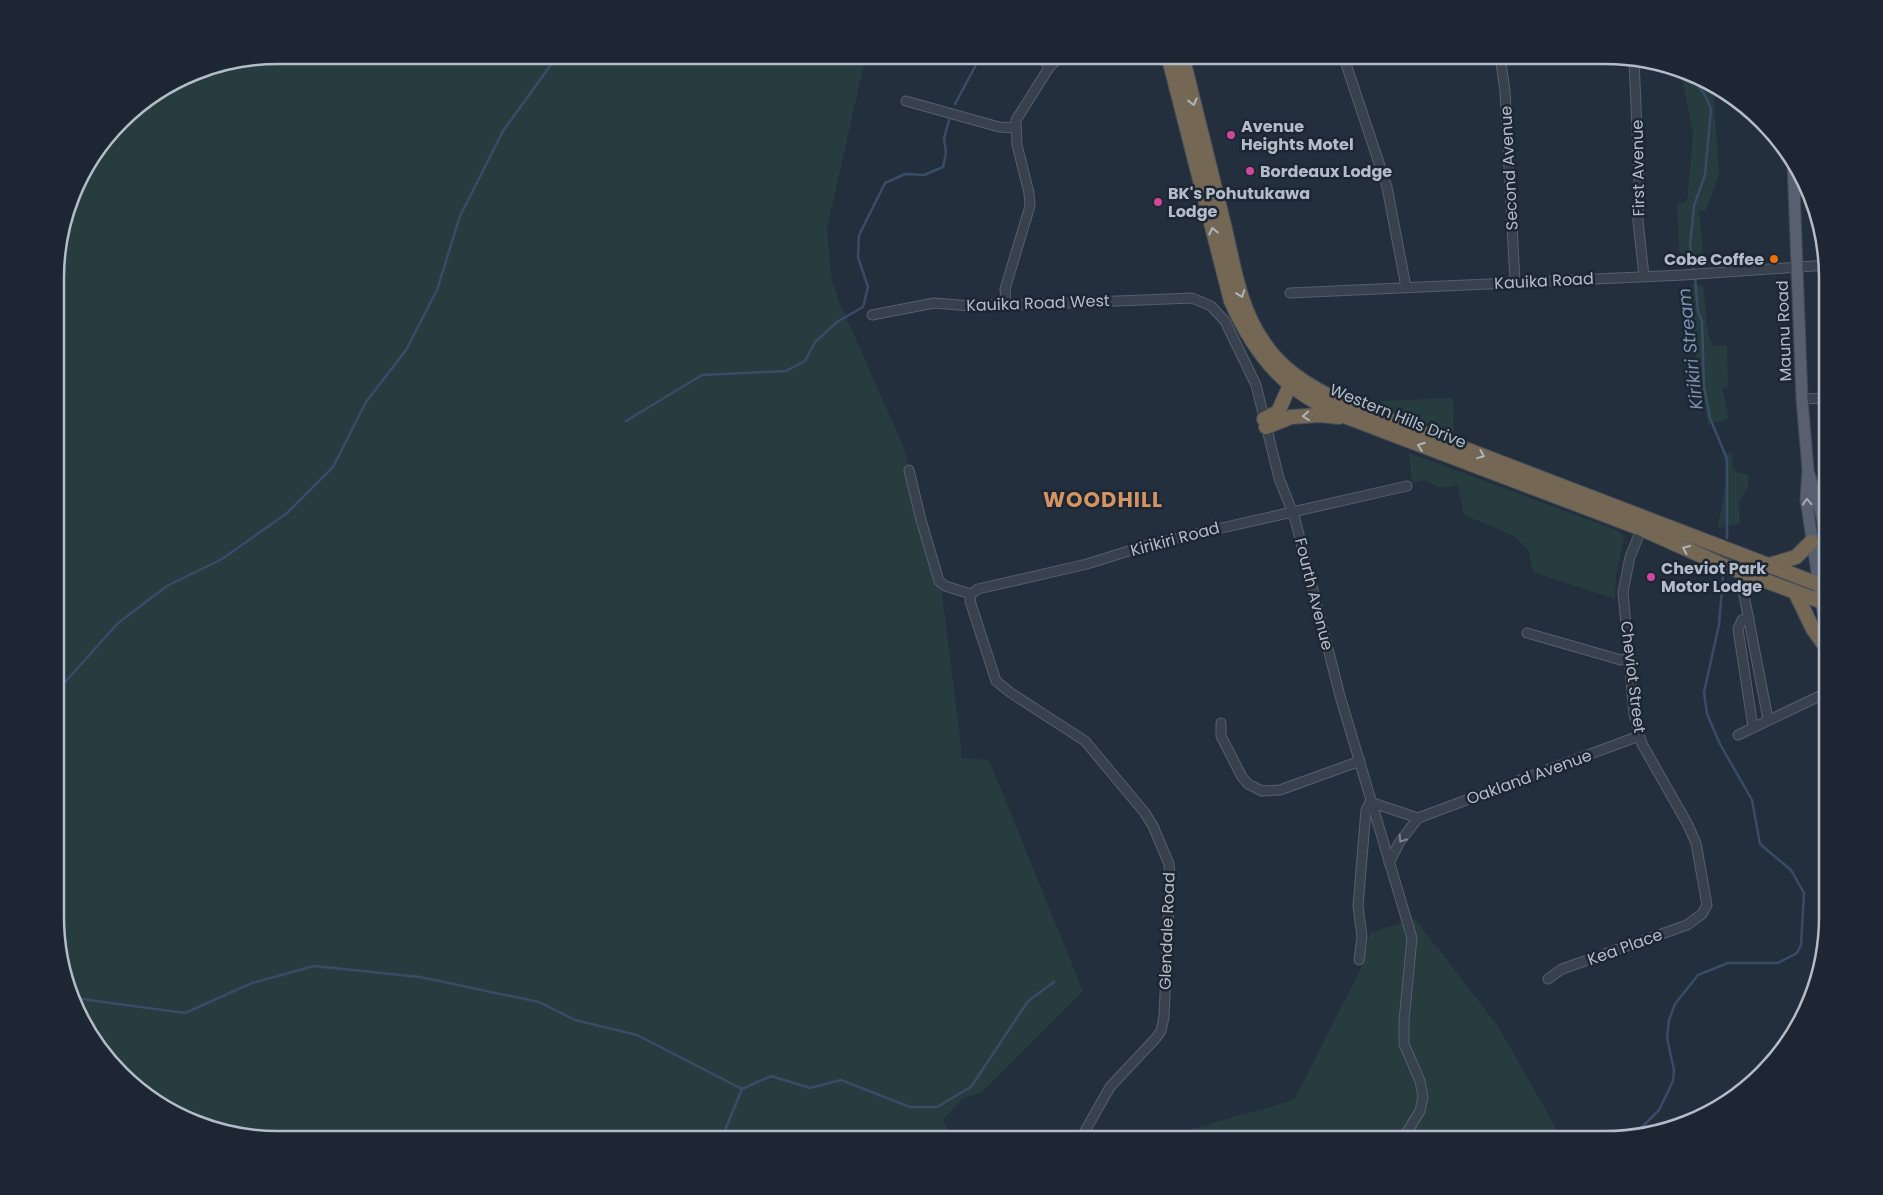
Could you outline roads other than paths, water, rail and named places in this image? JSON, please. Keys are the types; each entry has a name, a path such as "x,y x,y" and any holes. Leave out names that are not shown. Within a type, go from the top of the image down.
{"highway":[{"name":"Western Hills Drive","path":"1170,64 1231,300 1248,337 1264,358 1290,385 1318,403 1347,417 1819,585"},
{"name":"Western Hills Drive","path":"1184,64 1228,242 1234,274 1252,324 1276,360 1302,381 1335,399 1528,480"},
{"path":"1265,423 1278,412 1290,385"},
{"path":"1265,423 1291,417 1320,415 1347,417"},
{"name":"Western Hills Drive","path":"1644,523 1747,575 1819,601"},
{"path":"1765,566 1796,557 1811,542"},
{"path":"1796,594 1819,637"}],"main road":[{"name":"Maunu Road","path":"1794,176 1802,399 1808,470 1806,499 1811,542 1819,574"},
{"name":"Maunu Road","path":"1808,470 1819,500"}],"street":[{"path":"1006,302 1005,289 1030,206 1015,128 1018,113 1052,64"},
{"path":"1346,64 1387,187 1406,287"},
{"name":"Second Avenue","path":"1501,64 1505,91 1515,282"},
{"name":"First Avenue","path":"1634,66 1639,175 1638,216 1644,276"},
{"path":"906,101 999,127 1015,128"},
{"name":"Kauika Road","path":"1290,293 1707,274 1819,266"},
{"name":"Kauika Road West","path":"872,315 934,302 982,308 1006,302 1009,305 1019,305 1192,298 1204,302"},
{"name":"Fourth Avenue","path":"1204,302 1218,312 1237,343 1256,385 1370,802 1402,900 1412,938 1404,1021 1404,1044 1420,1081 1423,1097 1420,1111 1408,1131"},
{"path":"1802,399 1819,398"},
{"path":"909,470 938,578 945,586 971,594"},
{"name":"Kirikiri Road","path":"971,594 978,589 1087,564 1150,544 1407,486"},
{"name":"Cheviot Street","path":"1644,523 1630,557 1624,578 1634,714 1639,736 1694,836 1707,899 1702,914"},
{"path":"1747,575 1743,590 1768,719"},
{"name":"Glendale Road","path":"971,594 970,601 996,681 1092,747 1145,813 1169,864 1170,902 1164,1017 1161,1031 1110,1087 1085,1131"},
{"path":"1749,618 1742,620 1738,629 1753,727"},
{"path":"1527,633 1621,660 1630,659"},
{"path":"1738,735 1819,696"},
{"path":"1221,723 1221,736 1242,777 1248,784 1262,791 1280,790 1360,761"},
{"name":"Oakland Avenue","path":"1418,818 1639,736"},
{"path":"1359,960 1362,937 1358,906 1363,825 1364,815 1370,802 1418,818 1399,843 1389,863"},
{"name":"Kea Place","path":"1548,979 1562,969 1687,925 1702,914"}],"waterway":[{"path":"64,683 118,623 167,586 222,559 287,513 333,467 366,402 406,350 437,290 460,216 503,131 551,64"},
{"path":"955,104 976,64"},
{"name":"Kirikiri Stream","path":"1694,272 1690,246 1694,206 1705,175 1711,109 1705,95 1697,85"},
{"path":"626,421 702,375 786,371 805,361 815,342 837,322 863,307 868,287 858,257 859,235 885,183 905,174 924,175 943,167 946,153 944,138 949,120"},
{"name":"Kirikiri Stream","path":"1695,277 1698,312 1702,321 1704,387 1710,418 1727,459 1727,538"},
{"name":"Kirikiri Stream","path":"1641,1128 1659,1110 1673,1081 1674,1070 1667,1038 1669,1020 1675,1004 1698,975 1728,963 1778,963 1797,953 1801,945 1804,893 1791,870 1760,844 1752,800 1720,744 1707,714 1704,692 1719,625 1723,576"},
{"path":"80,999 185,1013 252,983 314,966 420,977 539,1002 575,1020 637,1035 742,1089"},
{"path":"725,1131 742,1089 771,1076 810,1088 841,1080 910,1107 937,1107 971,1087 1028,1001 1054,982"}],"place":[{"name":"Avenue Heights Motel","path":"1231,135"},
{"name":"Bordeaux Lodge","path":"1250,171"},
{"name":"BK's Pohutukawa Lodge","path":"1158,202"},
{"name":"Cobe Coffee","path":"1774,259"},
{"name":"Cheviot Park Motor Lodge","path":"1651,577"}],"district":[{"name":"WOODHILL","path":"1103,499"}]}
